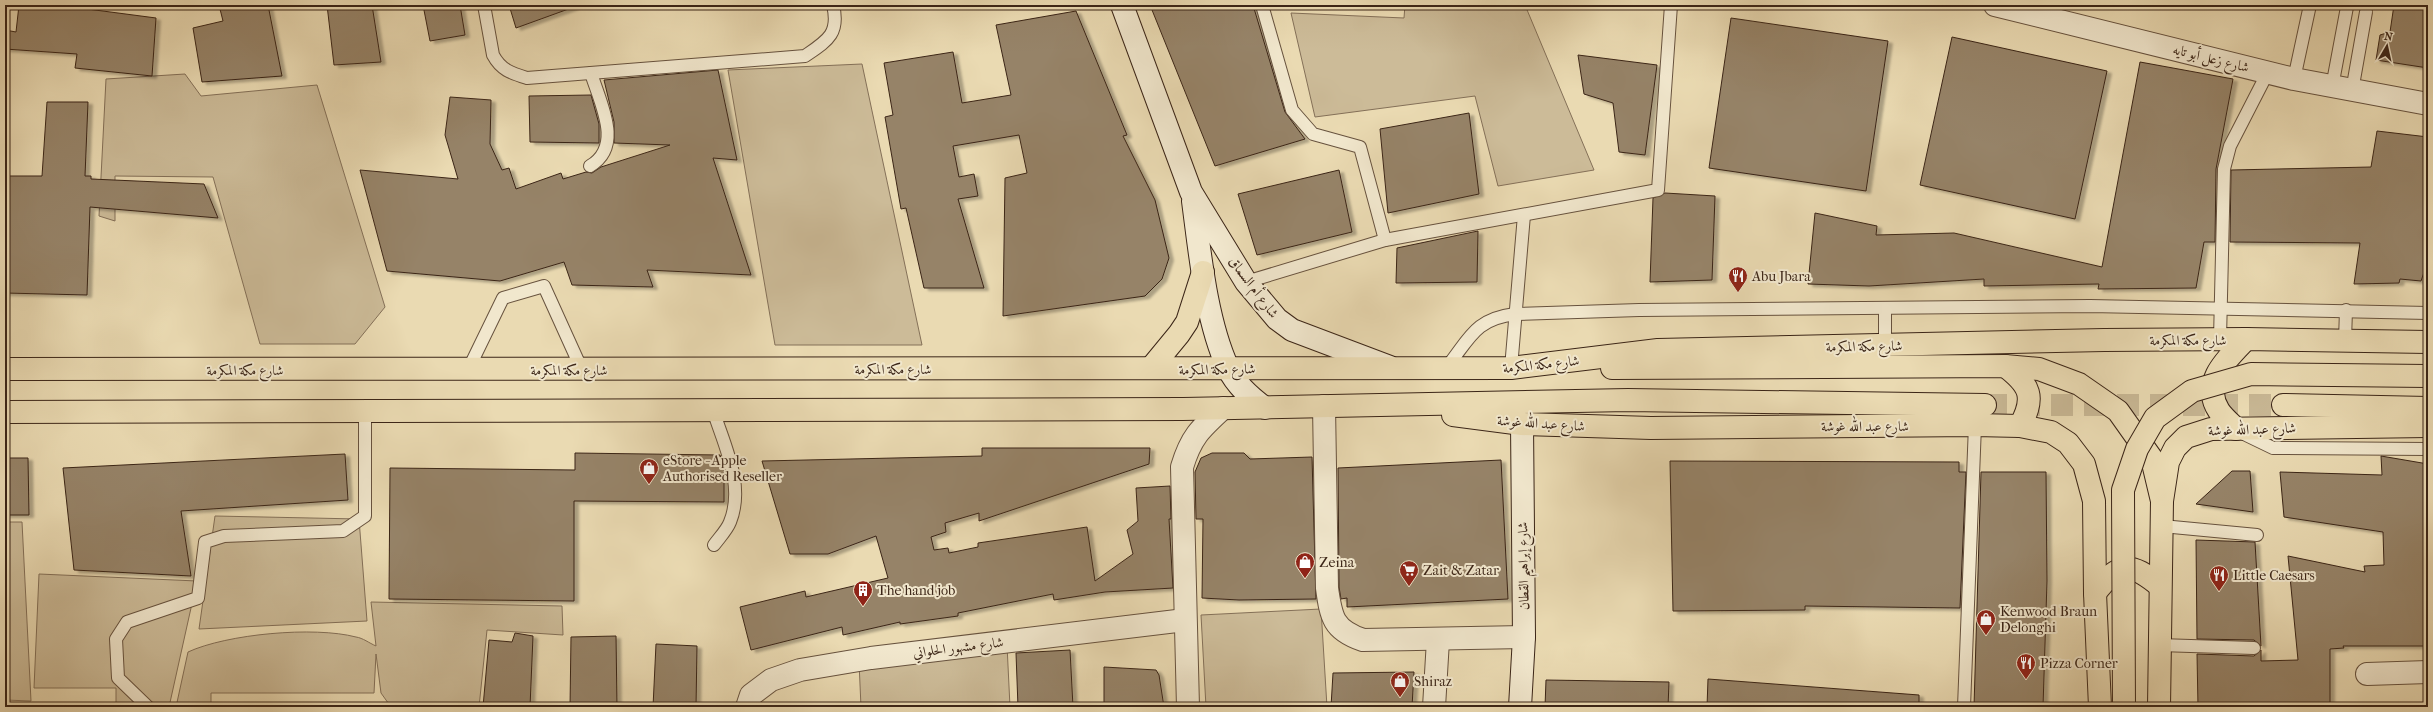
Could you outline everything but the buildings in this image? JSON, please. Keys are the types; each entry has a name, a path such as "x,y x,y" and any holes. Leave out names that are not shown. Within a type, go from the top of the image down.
{"main road":[{"path":"1150,368 1179,334 1187,322 1203,272"},
{"path":"2236,429 2218,410 2212,391 2219,367 2246,339"},
{"name":"شارع مكة المكرمة","path":"5,369 582,370 1390,367 1513,368 1658,350 2246,339 2428,342"},
{"path":"2005,366 2022,379 2030,397 2028,412 2020,426"},
{"path":"1513,368 2005,366 2039,369 2079,384 2118,411 2152,460 2162,501"},
{"path":"2124,707 2123,490 2137,449 2154,418 2192,392 2251,374 2428,376"},
{"path":"5,412 1265,408 1628,400 1985,405"},
{"name":"شارع عبد الله غوشة","path":"1388,405 1522,424 1651,428 1974,425 2020,426 2051,432 2068,443 2084,464 2094,502 2095,593 2100,707"},
{"path":"2284,405 2428,408"},
{"name":"شارع عبد الله غوشة","path":"2159,707 2162,501 2168,462 2175,448 2186,437 2211,429 2421,426"},
{"path":"2095,593 2110,574 2128,567 2144,572 2160,586"}],"street":[{"name":"شارع أم السماق","path":"1114,5 1131,32"},
{"name":"شارع أم السماق","path":"1122,5 1191,192 1246,282 1277,319 1292,330 1390,367"},
{"name":"شارع زعل أبو تايه","path":"1995,5 2294,79 2428,104"},
{"name":"شارع أم السماق","path":"1191,192 1203,272 1217,336 1228,368 1244,391 1265,408"},
{"path":"1324,406 1327,588 1330,609 1336,624 1348,635 1363,640 1438,640 1524,637"},
{"path":"1188,707 1182,467 1188,446 1202,427 1223,408"},
{"name":"شارع إبراهيم القطان","path":"1520,707 1524,637 1522,424"},
{"name":"شارع مشهور الحلواني","path":"747,707 751,695 771,680 800,670 871,658 1185,620"},
{"path":"1434,707 1438,640"},
{"path":"2367,674 2428,672"}],"lane":[{"path":"484,5 493,55 506,72 527,78 805,56 822,44 832,34 836,20 833,5"},
{"path":"1262,5 1292,110 1313,134 1360,147 1385,240"},
{"path":"1246,282 1385,240 1658,190 1670,5"},
{"path":"2294,79 2310,5"},
{"path":"2342,89 2347,7"},
{"path":"2342,89 2366,12"},
{"path":"2220,340 2224,169 2230,146 2268,72"},
{"path":"590,166 602,157 608,144 608,128 591,73"},
{"path":"1513,368 1515,314 1524,215"},
{"path":"468,370 502,298 544,286 582,370"},
{"path":"1447,367 1480,325 1498,316 1515,314 1639,310 2090,306 2221,307 2428,313"},
{"path":"1885,308 1885,345"},
{"path":"2345,340 2346,310"},
{"path":"713,410 734,473 736,494 730,522 714,544"},
{"path":"148,707 118,678 116,639 127,622 198,598 205,542 224,536 343,531 365,516 364,411"},
{"path":"1964,707 1974,425"},
{"path":"2416,449 2421,426"},
{"path":"2236,429 2272,448 2428,449"},
{"path":"2162,526 2257,535"},
{"path":"2159,645 2254,648"}],"shaded area":[{"path":"1405,5 1525,5 1594,170 1498,186 1475,96 1315,117 1291,13 1404,18"},
{"path":"862,64 922,345 775,345 728,70"},
{"path":"185,74 201,96 317,85 385,307 355,344 260,344 213,177 115,176 115,221 99,216 106,79"},
{"path":"215,516 359,519 367,621 199,629"},
{"path":"5,522 22,522 31,701 5,700"},
{"path":"39,574 197,581 169,707 116,707 116,688 34,688"},
{"path":"371,602 562,606 563,635 487,630 479,707 391,707 381,693 376,654 374,693 211,693 211,707 176,707 188,652 205,646 247,636 295,632 338,634 364,639 376,646"},
{"path":"1321,609 1327,707 1206,707 1201,615"},
{"path":"1007,645 1010,707 861,707 859,662"}],"tunnel":[{"path":"1985,405 2283,405"}],"place":[{"name":"Abu Jbara","path":"1738,293"},
{"name":"eStore - Apple Authorised Reseller","path":"649,485"},
{"name":"Zeina","path":"1305,579"},
{"name":"Zait & Zatar","path":"1409,587"},
{"name":"Little Caesars","path":"2219,592"},
{"name":"The hand job","path":"863,607"},
{"name":"Kenwood Braun Delonghi","path":"1986,636"},
{"name":"Pizza Corner","path":"2026,680"},
{"name":"Shiraz","path":"1400,698"}]}
